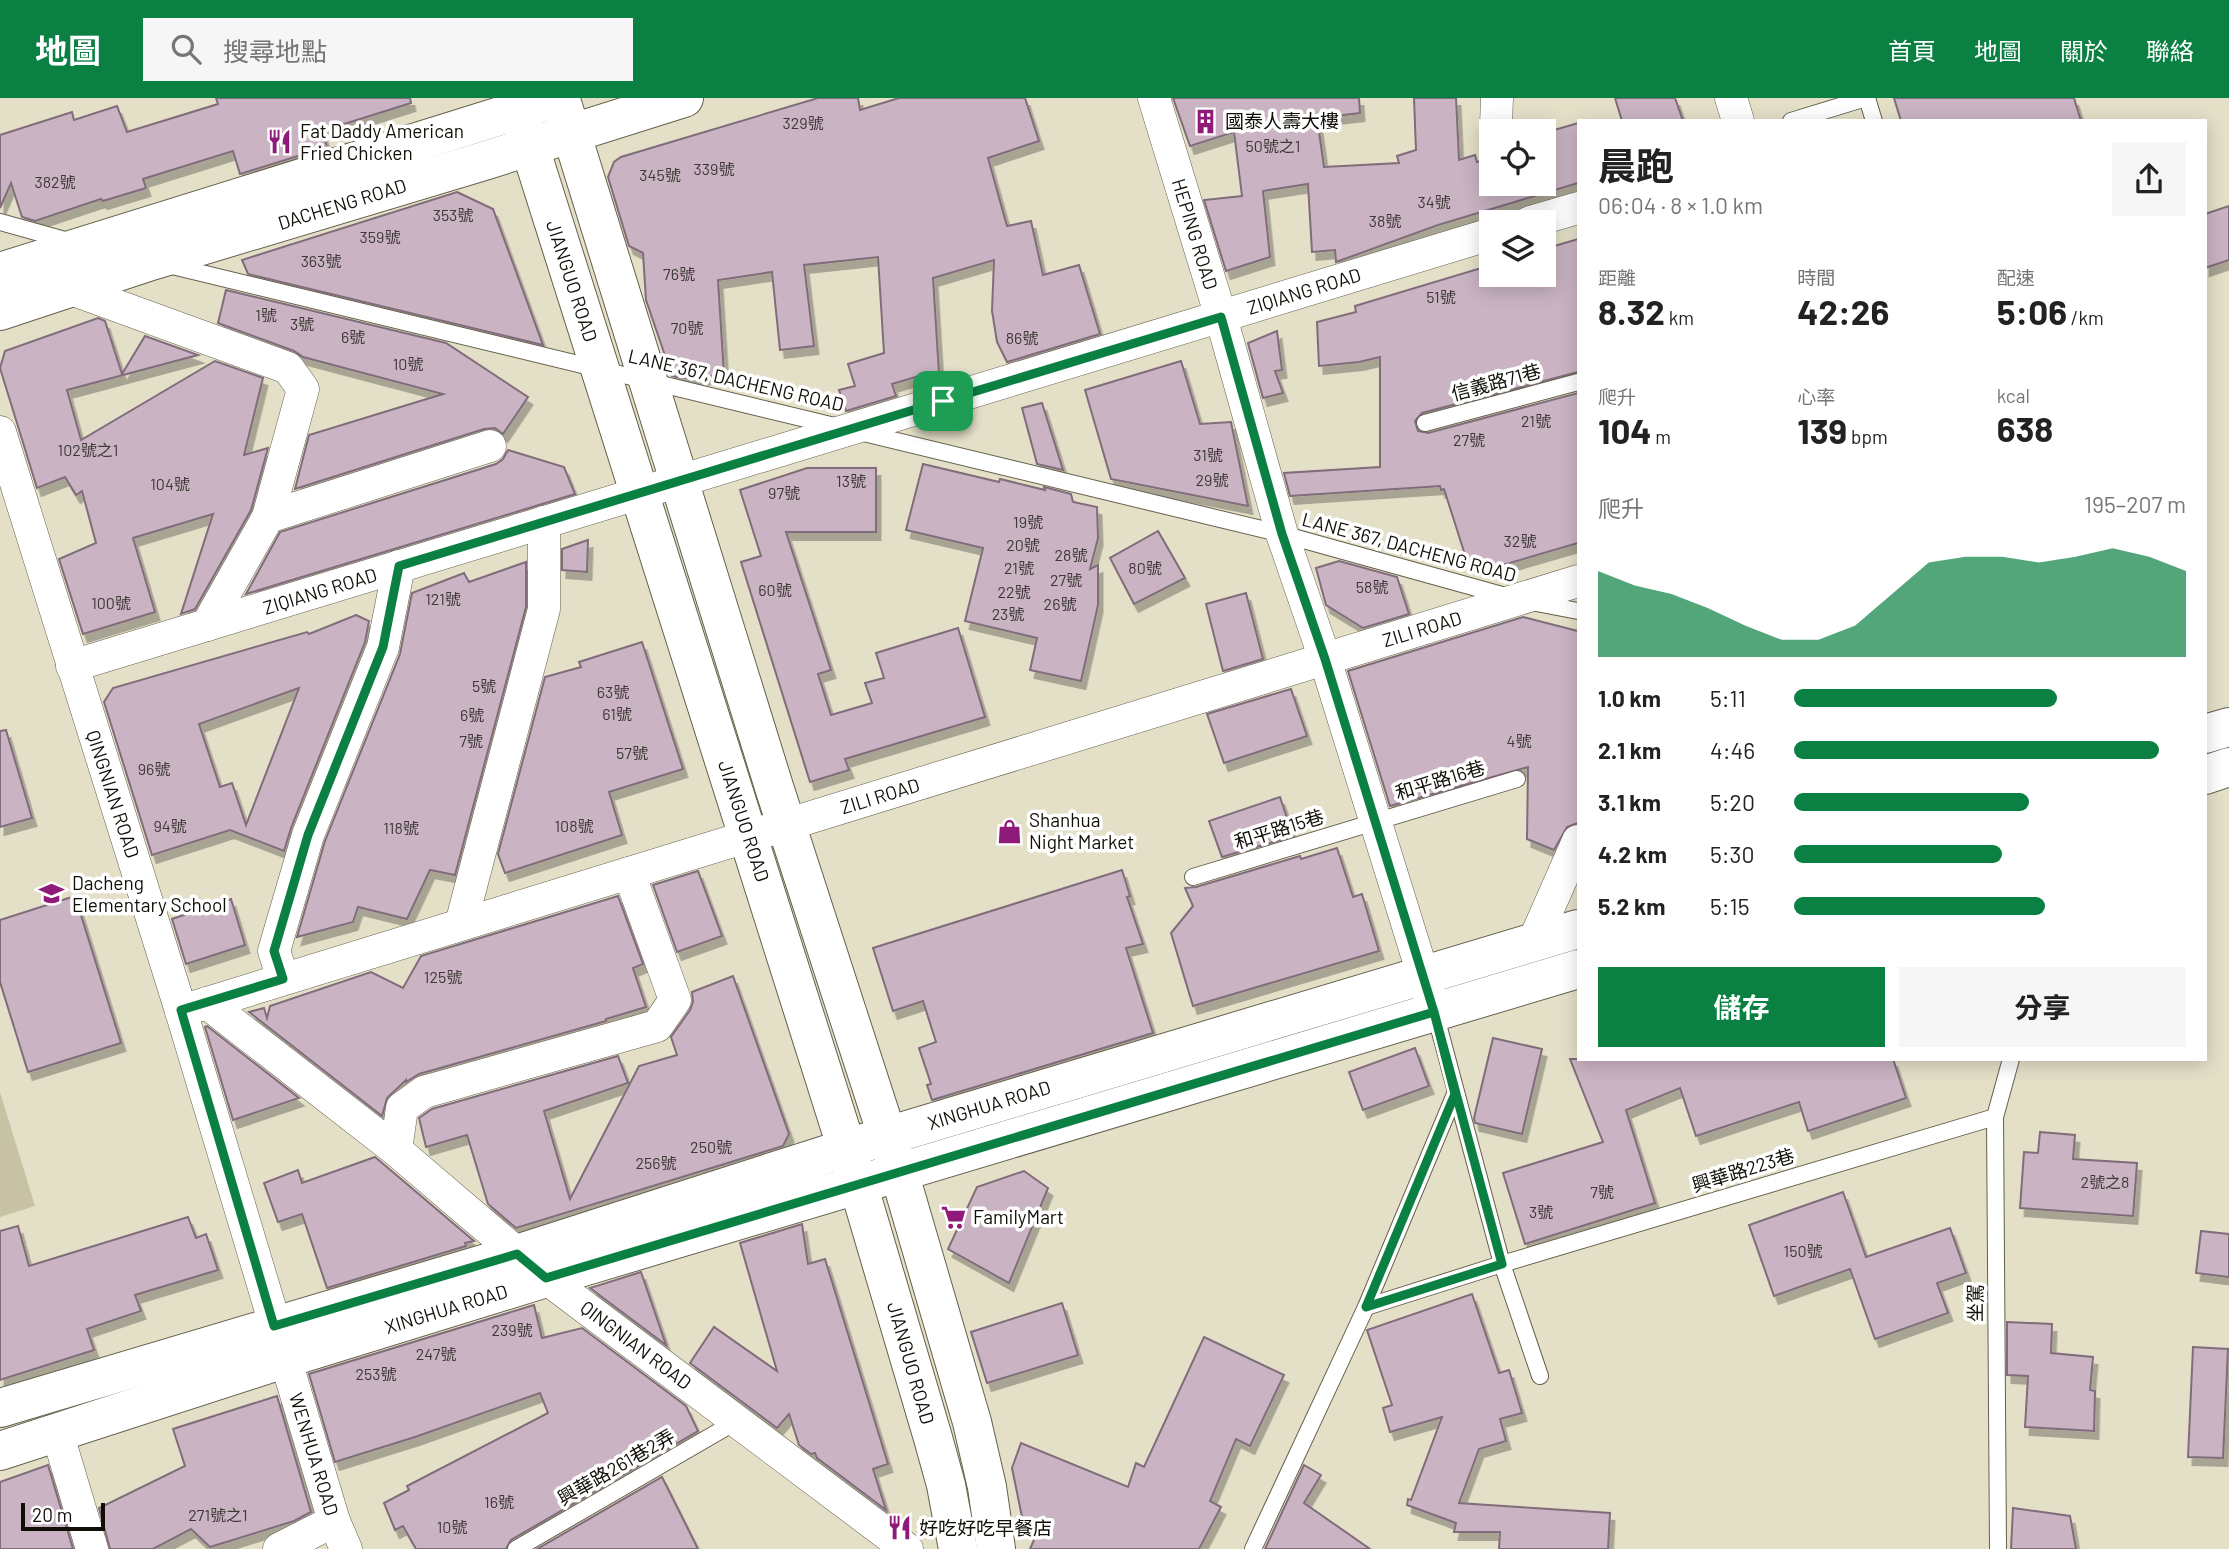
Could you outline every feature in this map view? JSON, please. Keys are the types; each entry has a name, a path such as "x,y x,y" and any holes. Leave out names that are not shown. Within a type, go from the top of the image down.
{"street":[{"name":"DACHENG ROAD","path":"0,312 71,289 118,253 517,104 559,98"},
{"name":"JIANGUO ROAD","path":"559,98 786,825 900,1172 972,1422 996,1549"},
{"name":"DACHENG ROAD","path":"0,272 118,253 529,147 684,98"},
{"name":"HEPING ROAD","path":"1154,98 1221,317 1282,534 1325,659 1434,1012"},
{"path":"1731,98 1737,119"},
{"name":"JIANGUO ROAD","path":"517,104 858,1184 946,1485 958,1549"},
{"path":"1556,214 1577,208"},
{"name":"ZIQIANG ROAD","path":"72,666 1479,238"},
{"path":"71,289 288,368 303,389 268,517 207,625"},
{"name":"QINGNIAN ROAD","path":"0,432 72,666 194,1007 279,1343"},
{"path":"268,517 490,446"},
{"path":"461,925 544,609 544,522"},
{"path":"283,979 274,951 308,835 383,647 399,566"},
{"name":"ZILI ROAD","path":"194,1007 1577,581"},
{"path":"2207,733 2229,727"},
{"path":"2207,774 2229,765"},
{"path":"1533,943 1577,843"},
{"path":"396,1150 402,1108 424,1092 657,1026 675,1000 629,873"},
{"name":"XINGHUA ROAD","path":"0,1451 57,1432 279,1343 517,1254 847,1148 1577,929"},
{"name":"XINGHUA ROAD","path":"0,1408 546,1278 1577,969"},
{"name":"QINGNIAN ROAD","path":"194,1007 396,1150 546,1278 907,1549"},
{"name":"WENHUA ROAD","path":"279,1343 340,1535"},
{"path":"57,1432 92,1549"},
{"path":"279,1549 340,1535"}],"lane":[{"path":"1798,119 1866,98 1873,119"},
{"name":"LANE 367, DACHENG ROAD","path":"0,222 118,253 1282,534 1519,599 1577,611"},
{"name":"信義路71巷","path":"1425,423 1577,382"},
{"path":"2207,758 2229,765"},
{"name":"和平路16巷","path":"1376,822 1517,779"},
{"name":"和平路15巷","path":"1193,877 1376,822"},
{"path":"1434,1012 1502,1264 1540,1376"},
{"name":"坐駕","path":"1998,1549 1995,1117 2010,1061"},
{"path":"1253,1549 1366,1307 1455,1094"},
{"name":"興華路223巷","path":"1366,1307 1995,1117"},
{"name":"興華路261巷2弄","path":"516,1549 737,1421"}],"shaded area":[{"path":"0,1092 35,1206 0,1217"}],"building":[{"path":"216,98 410,98 411,103 322,131 327,147 240,174 233,151 143,179 146,188 103,201 101,199 35,221 22,217 11,183 0,208 0,135 72,112 74,120 117,106 127,132 218,104"},
{"path":"818,98 858,98 860,110 899,98 1025,98 1039,141 988,158 1007,226 1031,221 1043,275 1079,265 1100,334 1007,362 997,342 992,311 994,260 933,278 939,374 926,374 892,384 896,396 846,411 839,390 855,386 848,364 884,353 878,257 804,265 814,346 780,350 772,272 718,280 724,375 682,378 672,376 646,300 643,253 629,246 608,177 614,162 621,157"},
{"path":"1173,98 1359,98 1360,113 1317,118 1324,167 1399,163 1397,156 1416,150 1414,98 1456,98 1459,160 1475,155 1479,161 1479,196 1535,196 1488,210 1479,210 1479,213 1336,262 1335,250 1312,252 1308,184 1263,191 1270,257 1226,271 1204,200 1242,196 1234,132 1190,146"},
{"path":"1615,98 1675,98 1682,119 1621,119"},
{"path":"1894,98 2074,98 2080,119 1900,119"},
{"path":"1577,123 1577,183 1556,190 1556,129"},
{"path":"457,192 493,209 543,345 248,274 242,260"},
{"path":"2229,206 2229,260 2207,267 2207,213"},
{"path":"1577,239 1577,372 1422,413 1415,421 1418,431 1428,433 1577,393 1577,543 1496,567 1466,558 1444,489 1441,490 1440,486 1290,496 1284,473 1380,467 1380,357 1319,366 1317,322 1356,312 1355,306 1479,269 1479,287 1556,287 1556,245"},
{"path":"226,290 446,343 528,397 503,434 495,428 484,429 295,489 309,435 443,394 303,357 294,351 218,323"},
{"path":"98,318 105,321 122,374 145,336 198,355 67,390 81,440 215,361 263,378 244,455 268,448 251,510 195,609 181,614 213,514 133,538 155,612 83,634 59,559 96,543 82,491 76,495 65,477 37,488 0,368 5,351"},
{"path":"1277,331 1282,370 1275,371 1283,393 1263,398 1248,343"},
{"path":"1181,361 1200,424 1231,422 1248,506 1111,479 1085,390"},
{"path":"1042,403 1063,470 1037,464 1022,408"},
{"path":"508,450 564,467 575,494 246,594 280,532 496,464"},
{"path":"923,464 999,482 1000,479 1045,490 1044,487 1071,494 1073,502 1097,507 1098,538 1090,569 1098,565 1098,605 1081,681 1030,670 1037,638 965,621 983,548 906,530"},
{"path":"807,468 876,468 876,532 786,532 831,670 818,674 831,715 872,703 865,683 884,678 876,653 958,628 985,717 845,759 849,770 810,782 741,562 761,556 740,490"},
{"path":"1158,531 1185,578 1134,604 1110,558"},
{"path":"588,540 587,572 562,570 562,549"},
{"path":"1339,561 1397,577 1409,614 1363,628 1326,605 1316,568"},
{"path":"526,562 526,607 455,875 430,870 407,919 358,907 353,922 297,937 325,841 400,654 412,593 464,573 469,582"},
{"path":"1246,593 1263,659 1223,671 1206,604"},
{"path":"356,615 369,621 365,642 284,851 230,830 152,855 104,702 113,688 307,632 309,634","holes":["299,688 246,825 232,783 220,787 199,724"]},
{"path":"1523,617 1577,631 1577,823 1567,827 1554,850 1527,839 1528,767 1390,806 1348,671"},
{"path":"642,642 683,769 609,792 622,835 505,873 498,854 545,677 581,667 579,662"},
{"path":"1291,689 1307,736 1224,763 1207,714"},
{"path":"6,730 32,818 0,827 0,731"},
{"path":"1280,797 1293,836 1222,857 1209,821"},
{"path":"1337,848 1353,897 1362,894 1379,951 1193,1006 1171,933 1193,906 1185,888"},
{"path":"1122,870 1130,896 1127,897 1143,944 1126,948 1153,1033 932,1100 927,1085 931,1084 919,1048 936,1042 923,1001 893,1011 873,948"},
{"path":"698,871 722,936 677,952 653,885"},
{"path":"75,896 121,1043 28,1072 0,982 0,920"},
{"path":"618,896 643,964 633,968 646,1007 606,1021 419,1074 406,1080 387,1098 382,1116 249,1012 264,1008 267,1018 270,1006 371,972 403,988 421,956"},
{"path":"231,899 245,945 186,964 172,919"},
{"path":"733,976 789,1134 783,1146 516,1228 488,1204 467,1135 426,1147 419,1118 432,1109 618,1056 628,1083 544,1111 570,1199 639,1066 677,1055 671,1037 690,1010 692,992"},
{"path":"205,1027 299,1098 233,1120"},
{"path":"1493,1038 1542,1049 1522,1134 1475,1123"},
{"path":"1415,1048 1429,1086 1363,1110 1349,1072"},
{"path":"1570,1059 1894,1061 1906,1098 1808,1131 1799,1102 1696,1136 1680,1088 1626,1110 1655,1203 1525,1244 1503,1173 1603,1142"},
{"path":"2040,1132 2075,1135 2073,1159 2137,1163 2133,1216 2020,1208 2024,1152 2038,1153"},
{"path":"375,1157 474,1241 465,1243 466,1246 327,1288 302,1214 278,1222 264,1183 298,1170 302,1183"},
{"path":"1024,1171 1048,1188 1009,1283 948,1249 977,1187"},
{"path":"1843,1192 1866,1257 1950,1228 1966,1273 1937,1283 1948,1313 1875,1339 1850,1269 1774,1296 1749,1225"},
{"path":"188,1217 196,1238 206,1234 218,1270 135,1295 141,1311 87,1329 94,1350 0,1380 0,1231 18,1226 29,1266"},
{"path":"802,1224 808,1264 825,1259 888,1464 873,1469 886,1510 817,1458 815,1453 811,1454 799,1445 789,1414 777,1428 690,1363 714,1327 777,1371 740,1243"},
{"path":"2201,1231 2229,1234 2229,1277 2196,1273"},
{"path":"641,1272 666,1345 590,1288"},
{"path":"1472,1294 1499,1373 1509,1370 1522,1413 1500,1419 1506,1441 1479,1449 1459,1503 1610,1513 1608,1549 1499,1549 1500,1532 1454,1532 1456,1523 1407,1505 1442,1417 1390,1432 1383,1408 1392,1405 1367,1330"},
{"path":"1062,1303 1078,1355 987,1383 971,1332"},
{"path":"534,1305 542,1338 582,1328 686,1406 698,1431 511,1540 506,1549 416,1549 403,1526 395,1530 384,1503 409,1490 407,1486 548,1413 540,1393 335,1462 309,1374"},
{"path":"2007,1322 2052,1324 2051,1353 2093,1357 2090,1390 2095,1391 2094,1431 2025,1427 2028,1376 2007,1375"},
{"path":"1204,1337 1284,1375 1250,1446 1236,1439 1210,1501 1221,1507 1199,1549 1030,1549 1041,1524 1022,1517 1012,1468 1021,1443 1128,1487 1136,1463 1144,1467"},
{"path":"2193,1347 2228,1349 2223,1458 2188,1457"},
{"path":"277,1396 311,1512 294,1521 210,1547 191,1529 153,1549 110,1549 99,1508 185,1466 173,1429"},
{"path":"48,1465 73,1549 0,1549 0,1482"},
{"path":"1304,1465 1321,1475 1304,1503 1370,1549 1265,1549"},
{"path":"662,1477 698,1549 537,1549"},
{"path":"2013,1508 2070,1516 2076,1549 2011,1549"}],"place":[{"name":"國泰人壽大樓","path":"1205,121"},
{"name":"Fat Daddy American Fried Chicken","path":"280,142"},
{"name":"Shanhua Night Market","path":"1009,831"},
{"name":"Dacheng Elementary School","path":"52,894"},
{"name":"FamilyMart","path":"953,1217"},
{"name":"好吃好吃早餐店","path":"899,1528"}],"route":[{"path":"943,401 399,566 383,647 308,835 274,951 283,979 181,1010 274,1326 517,1254 546,1278 1434,1012 1502,1264 1366,1307 1455,1094 1434,1012 1325,659 1282,534 1221,317 943,401"}]}
